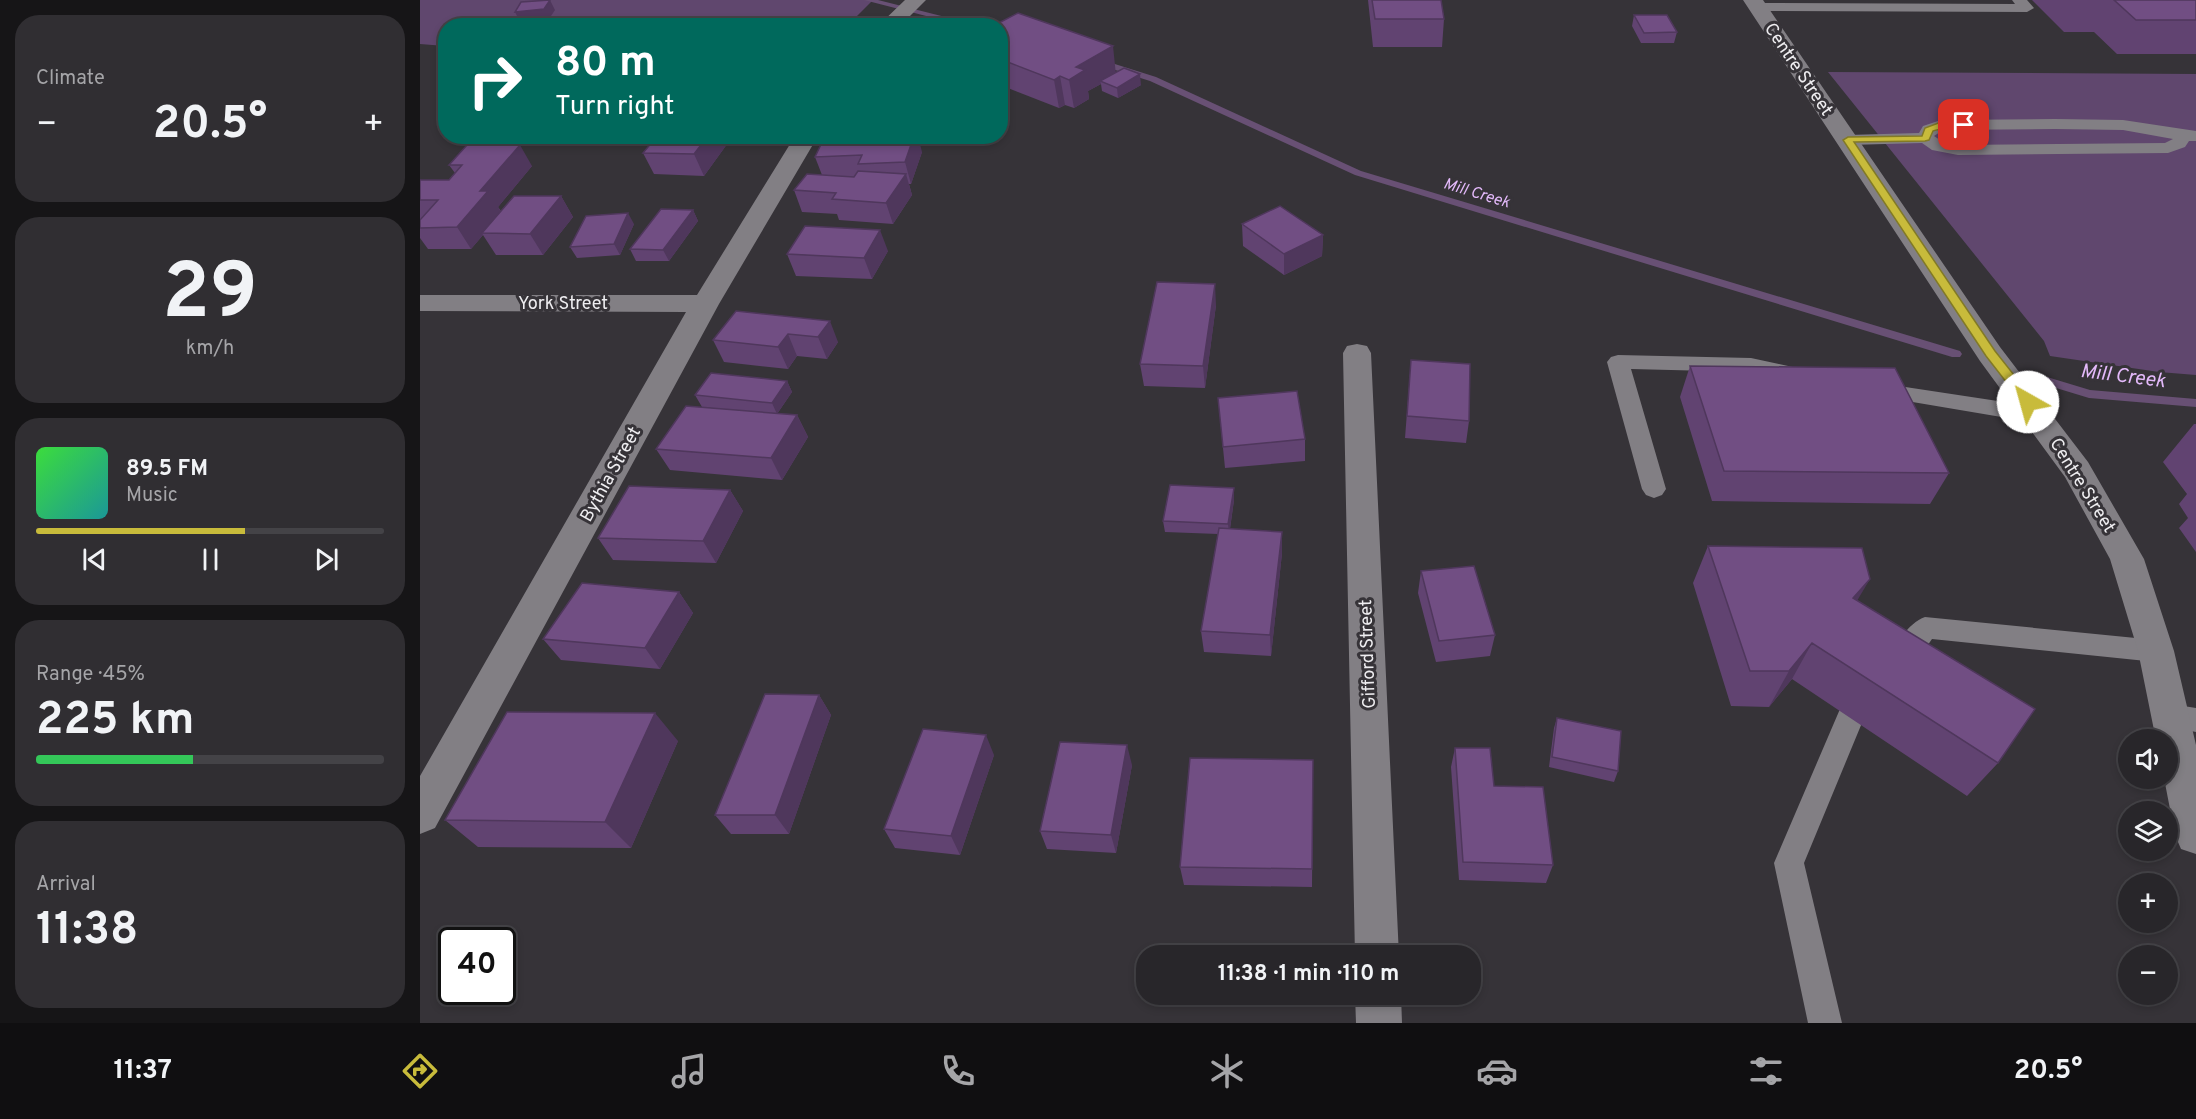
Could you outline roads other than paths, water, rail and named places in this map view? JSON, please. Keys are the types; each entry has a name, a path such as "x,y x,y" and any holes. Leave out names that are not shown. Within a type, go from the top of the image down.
{"street":[{"path":"896,18 916,0"},
{"name":"Centre Street","path":"1755,3 1990,354 2077,470 2127,559 2156,651 2183,718 2196,835"},
{"name":"Bythia Street","path":"420,815 705,304 802,144"},
{"name":"York Street","path":"420,303 705,304"},
{"name":"Gifford Street","path":"1357,353 1377,945"},
{"path":"1378,1005 1379,1023"}],"lane":[{"path":"1755,3 2027,8 2019,0"},
{"path":"1925,138 1929,130 1941,125 2122,125 2189,136"},
{"path":"1848,140 1925,138 1938,146 1958,150 2168,148 2189,136"},
{"path":"1654,489 1618,362 1751,365 1807,376"},
{"path":"1863,387 1919,398 2037,415"},
{"path":"1892,673 1925,627 2156,651"},
{"path":"1825,1023 1790,863 1851,718"}],"waterway":[{"name":"Mill Creek","path":"868,0 943,18"},
{"name":"Mill Creek","path":"1099,62 1153,79 1358,173 1956,354"},
{"name":"Mill Creek","path":"2047,381 2089,394 2196,403"}]}
